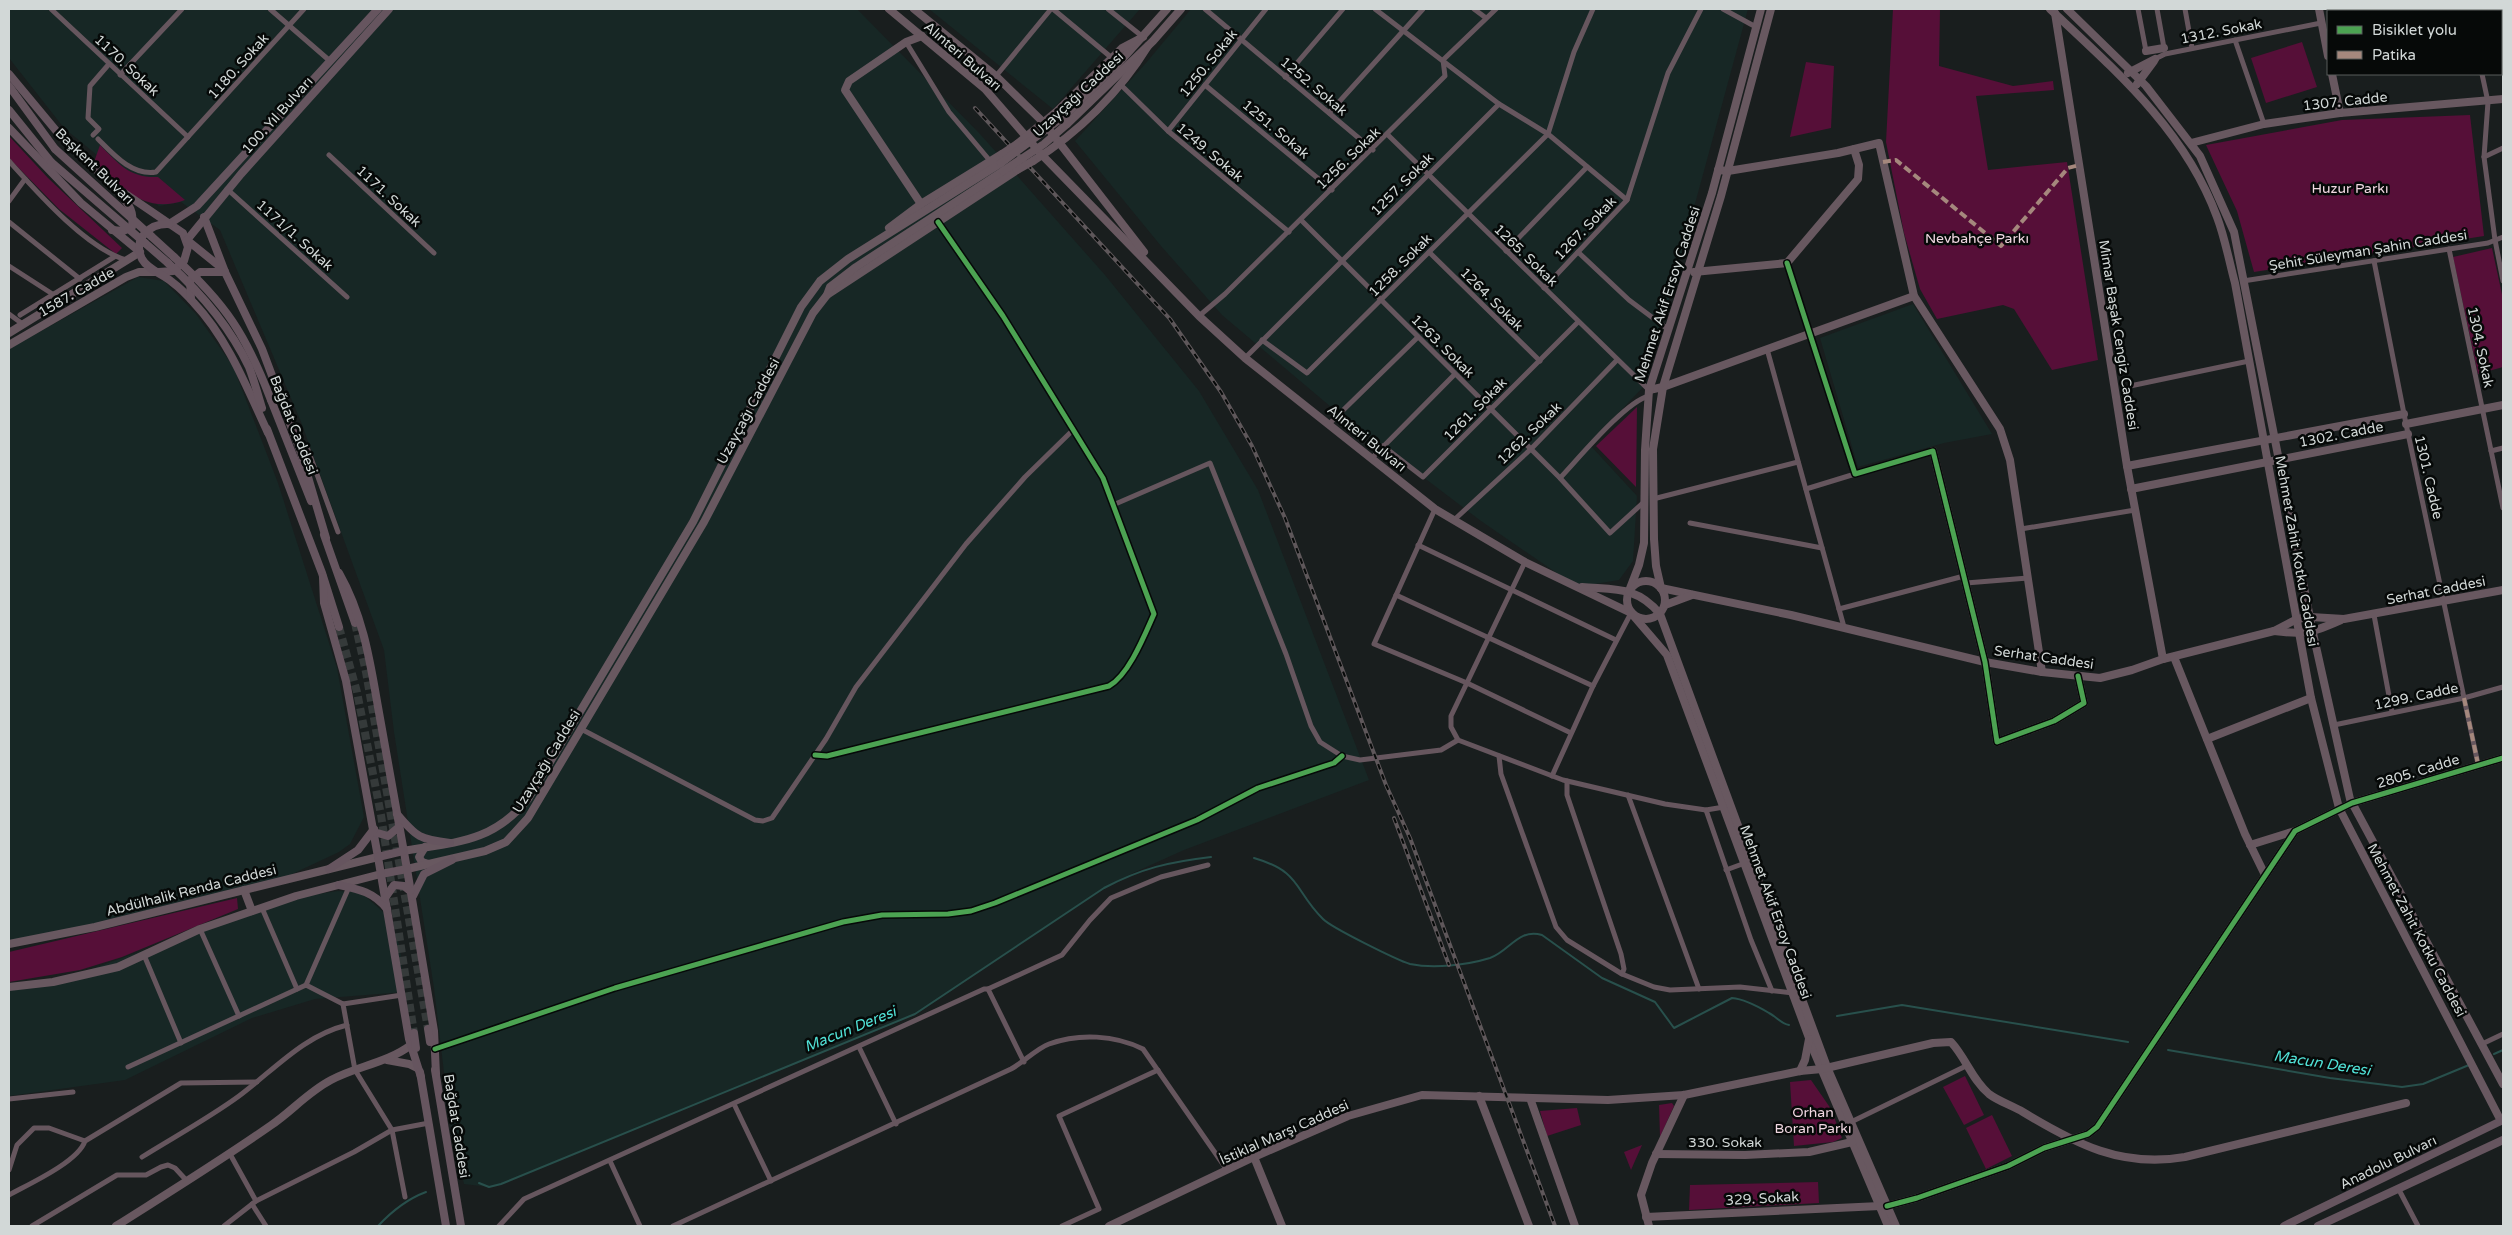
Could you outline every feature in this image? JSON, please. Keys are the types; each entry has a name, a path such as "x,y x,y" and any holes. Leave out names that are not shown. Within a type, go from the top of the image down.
{"main road":[{"name":"100. Yıl Bulvarı","path":"169,224 196,206 378,9"},
{"name":"100. Yıl Bulvarı","path":"187,240 227,189 389,9"},
{"name":"Alınteri Bulvarı","path":"889,9 985,89 1042,155 1164,277 1199,316 1245,358 1434,509 1525,562 1631,612"},
{"name":"Alınteri Bulvarı","path":"914,9 996,76 1044,123 1164,277"},
{"name":"Uzayçağı Caddesi","path":"407,869 485,851 506,842 528,818 704,522 813,313 828,295 830,288 856,267 1044,144 1167,9"},
{"name":"Uzayçağı Caddesi","path":"404,851 484,835 501,826 516,814 528,799 693,522 802,307 820,281 863,249 1065,121 1148,46 1181,9"},
{"name":"Mehmet Akif Ersoy Caddesi","path":"1668,632 1664,593 1656,566 1645,450 1649,393 1718,170 1761,9"},
{"name":"Mehmet Akif Ersoy Caddesi","path":"1771,9 1728,171 1663,387 1653,449 1649,500 1640,565 1629,591 1650,602 1660,614 1668,632 1852,1142 1883,1206 1896,1226"},
{"name":"Mehmet Zahit Kotku Caddesi","path":"2067,9 2140,80 2191,143 2200,156 2234,232 2313,633 2352,803 2503,1084"},
{"path":"2318,9 2327,40"},
{"name":"Mehmet Zahit Kotku Caddesi","path":"2054,10 2076,35 2123,77 2170,131 2208,195 2223,236 2235,283 2311,698 2340,808 2502,1120"},
{"name":"Mimar Başak Cengiz Caddesi","path":"2054,10 2127,466 2163,659"},
{"path":"906,42 913,29"},
{"path":"2060,40 2069,34 2076,35"},
{"path":"921,204 845,90 849,80 906,42 922,36"},
{"path":"863,249 921,204 1017,144 1044,123 1122,48 1143,37"},
{"path":"828,295 1060,143 1121,85 1134,70 1148,46"},
{"path":"2146,51 2164,48"},
{"path":"2123,77 2130,70 2155,60"},
{"path":"2132,88 2155,60"},
{"path":"9,74 63,139 114,186 176,227 187,240 225,272"},
{"path":"2332,75 2340,113"},
{"name":"Başkent Bulvarı","path":"9,86 55,149 151,236 171,260"},
{"name":"1307. Cadde","path":"2191,143 2264,124 2340,113 2488,102 2503,99"},
{"name":"Başkent Bulvarı","path":"9,110 51,162 145,243 171,260"},
{"path":"9,128 81,203 140,252"},
{"path":"1718,170 1728,171 1879,144 1914,296 2000,429 2010,460 2042,672"},
{"path":"1688,271 1698,273 1787,263 1858,179 1859,165 1854,149"},
{"path":"112,230 123,231 132,227 134,216 131,208 114,186"},
{"path":"196,206 198,216 204,217 225,272 262,349 300,450 326,538"},
{"path":"169,224 153,226 147,230 140,244 140,252 146,265 158,272 191,300 228,350 268,433"},
{"path":"158,272 166,272 180,267 188,254 187,240"},
{"name":"1587. Cadde","path":"9,333 140,252"},
{"name":"Bağdat Caddesi","path":"171,260 217,299 240,331 254,356 326,538 355,623"},
{"name":"Bağdat Caddesi","path":"171,260 209,304 231,335 249,368 268,433 323,577 339,627"},
{"name":"1587. Cadde","path":"9,345 126,277 139,272 158,272"},
{"path":"191,300 190,280 200,272 225,272"},
{"path":"1649,393 1914,296"},
{"path":"2406,424 2503,405"},
{"name":"1302. Cadde","path":"2127,466 2404,414"},
{"name":"1302. Cadde","path":"2131,489 2408,434"},
{"path":"1934,451 1986,662 1997,742 2054,721 2084,703 2078,676"},
{"path":"1644,538 1654,539"},
{"path":"339,574 351,594 372,670 424,968 435,1049 436,1074"},
{"path":"323,577 324,603 346,681 382,874 411,1046 421,1077"},
{"name":"Serhat Caddesi","path":"1629,591 1633,586 1644,581 1650,581 1661,588 1844,627 1986,662 2042,672 2100,678 2132,670 2163,659 2274,631 2297,619 2311,617 2344,619 2503,590"},
{"name":"Alınteri Bulvarı","path":"1577,587 1629,591"},
{"path":"1629,591 1627,602 1631,612 1645,620 1660,614 1665,605 1692,595"},
{"name":"Mehmet Akif Ersoy Caddesi","path":"1631,612 1667,655 1809,1038 1819,1054"},
{"name":"Serhat Caddesi","path":"2274,631 2300,634 2313,633 2344,619"},
{"path":"2174,657 2250,845 2265,875"},
{"path":"2207,739 2311,698"},
{"name":"2805. Cadde","path":"2250,845 2295,831 2352,803 2503,758"},
{"path":"397,814 414,833 425,840 450,842"},
{"path":"374,830 388,836 400,827"},
{"path":"329,870 358,850 374,830"},
{"name":"329. Sokak","path":"1646,1216 1883,1206 1918,1198 2008,1166 2044,1148 2088,1134 2097,1128 2295,831"},
{"path":"425,847 419,857 422,862 429,864"},
{"path":"378,857 404,851"},
{"name":"Abdülhalik Renda Caddesi","path":"9,944 95,927 378,857"},
{"path":"412,900 414,891 424,874 452,860"},
{"path":"9,987 54,982 118,967 200,929 252,911 339,885 407,869"},
{"path":"339,885 375,897 388,910"},
{"path":"385,898 394,885 404,886 410,891"},
{"path":"244,890 252,911"},
{"name":"Bağdat Caddesi","path":"428,1029 458,1209 463,1226"},
{"name":"Bağdat Caddesi","path":"414,1033 444,1212 444,1226"},
{"path":"1800,1070 1805,1060 1809,1038"},
{"name":"İstiklal Marşı Caddesi","path":"1109,1226 1254,1157 1348,1116 1422,1095 1608,1100 1684,1095 1800,1070 1824,1068 1933,1044 1951,1042 1968,1065"},
{"path":"116,1226 230,1154 284,1117 310,1093 331,1080 387,1060 411,1046"},
{"path":"1805,1060 1819,1054"},
{"path":"387,1060 409,1064 417,1068"},
{"path":"1968,1065 1973,1076 1990,1094 2091,1149 2112,1156 2150,1160 2168,1160 2406,1103"},
{"name":"Mehmet Akif Ersoy Caddesi","path":"1824,1068 1852,1122 1883,1206 1888,1226"},
{"path":"1649,1226 1641,1195 1656,1154 1684,1095"},
{"path":"1478,1096 1529,1226"},
{"path":"1530,1098 1575,1226"},
{"name":"Anadolu Bulvarı","path":"2284,1226 2502,1120"},
{"name":"Anadolu Bulvarı","path":"2318,1226 2398,1187 2503,1140"},
{"name":"330. Sokak","path":"1656,1154 1745,1155 1809,1152 1852,1142"},
{"path":"1254,1157 1282,1226"}],"street":[{"name":"1170. Sokak","path":"51,9 188,137"},
{"path":"56,14 60,9"},
{"path":"120,75 182,9"},
{"path":"270,9 330,61"},
{"name":"1180. Sokak","path":"108,64 90,86 88,118 99,129 96,137 131,168 147,174 156,172 304,9"},
{"path":"996,76 1052,9 1112,58"},
{"path":"1108,9 1143,37"},
{"name":"1252. Sokak","path":"1205,9 1373,150"},
{"name":"1250. Sokak","path":"1168,132 1266,9"},
{"path":"1285,77 1343,9"},
{"path":"1375,9 1499,104 1548,134 1587,167 1506,251"},
{"path":"1329,114 1422,9"},
{"path":"1474,9 1486,18"},
{"path":"1443,60 1496,9"},
{"path":"1548,134 1574,52 1593,9"},
{"path":"1627,200 1668,73 1701,9"},
{"path":"1723,9 1756,27"},
{"path":"2138,9 2146,51"},
{"path":"2157,9 2164,48"},
{"path":"2185,9 2192,48"},
{"name":"1312. Sokak","path":"2155,60 2165,54 2192,48 2322,23"},
{"path":"2235,40 2264,124"},
{"path":"906,42 949,112 991,162"},
{"name":"1256. Sokak","path":"1199,316 1225,294 1289,232 1445,76 1443,60"},
{"path":"2482,75 2488,102 2484,157 2495,240 2503,281"},
{"name":"1249. Sokak","path":"1121,85 1168,132 1289,232"},
{"name":"1251. Sokak","path":"1206,85 1332,190"},
{"name":"1257. Sokak","path":"1245,358 1499,104"},
{"name":"1258. Sokak","path":"1262,340 1306,373 1548,134"},
{"name":"1265. Sokak","path":"1388,135 1618,360 1649,393"},
{"path":"2484,157 2503,148"},
{"name":"1171. Sokak","path":"329,155 434,254"},
{"path":"9,161 70,224 114,257 126,260"},
{"name":"1267. Sokak","path":"1544,288 1627,200 1587,167"},
{"path":"9,200 25,179"},
{"name":"1171/1. Sokak","path":"227,189 346,297"},
{"name":"1263. Sokak","path":"1301,220 1492,409 1570,488 1610,532 1649,500"},
{"path":"9,222 80,279"},
{"path":"815,755 827,756 1096,690 1115,682 1142,642 1154,614 1103,478 1003,316 938,222"},
{"name":"Şehit Süleyman Şahin Caddesi","path":"2235,283 2449,249 2503,237"},
{"name":"1304. Sokak","path":"2449,249 2503,508"},
{"name":"1264. Sokak","path":"1429,252 1540,361"},
{"path":"1578,252 1628,300 1669,330"},
{"path":"20,315 114,257"},
{"name":"1301. Cadde","path":"2374,261 2408,434 2478,764"},
{"path":"1787,263 1854,474"},
{"path":"9,266 54,295"},
{"path":"9,314 24,325"},
{"name":"1261. Sokak","path":"1383,446 1423,477 1578,322"},
{"path":"1329,424 1418,337"},
{"path":"1767,349 1844,627"},
{"name":"1262. Sokak","path":"1454,520 1531,449 1618,360"},
{"path":"2130,386 2248,361"},
{"path":"1372,458 1455,374"},
{"path":"1560,478 1623,413 1639,398 1649,393"},
{"path":"581,729 759,821 775,816 856,687 973,536 1025,477 1073,430"},
{"path":"307,447 338,532"},
{"path":"2491,451 2503,448"},
{"path":"1806,489 1934,451"},
{"path":"1649,500 1798,462"},
{"path":"1113,505 1210,463 1286,654 1311,726 1320,742 1342,756 1360,760 1440,750 1458,740"},
{"path":"1434,509 1374,644 1467,683 1571,733"},
{"path":"2021,529 2135,510"},
{"path":"1690,523 1822,548"},
{"path":"1418,545 1616,640"},
{"path":"1525,562 1451,716 1451,727 1458,740 1567,781 1706,810 1724,806"},
{"path":"1839,609 1965,579 2028,578"},
{"path":"1396,594 1593,686"},
{"path":"1552,776 1593,686 1631,612"},
{"path":"2374,614 2392,712"},
{"name":"1299. Cadde","path":"2334,725 2464,698 2503,687"},
{"path":"435,1049 614,988 843,922 882,914 948,914 971,911 1196,820 1258,788 1334,762 1342,756"},
{"path":"1499,756 1501,774 1558,931 1567,940 1622,974 1662,989 1740,987 1793,993"},
{"path":"1567,781 1567,795 1621,954 1624,968 1622,974"},
{"path":"1628,795 1699,989"},
{"path":"1706,810 1726,870 1772,991"},
{"path":"1726,870 1744,863"},
{"path":"499,1226 524,1199 1062,955 1090,920 1111,898 1161,877 1208,865"},
{"path":"128,1067 306,985 349,887"},
{"path":"262,908 297,989"},
{"path":"200,929 239,1016"},
{"path":"144,955 181,1043"},
{"path":"306,985 343,1004 402,995"},
{"path":"988,989 1024,1062"},
{"path":"343,1004 355,1070 392,1130 405,1197"},
{"path":"142,1157 238,1096 304,1044 326,1030 347,1025"},
{"path":"2482,1044 2503,1034"},
{"path":"673,1226 896,1124 1024,1062 1048,1044 1078,1037 1124,1040 1143,1048 1227,1170"},
{"path":"860,1047 896,1124"},
{"path":"1852,1122 1968,1065"},
{"path":"1062,1226 1098,1209 1059,1116 1158,1070"},
{"path":"9,1195 73,1157 83,1147 85,1141 181,1083 257,1082"},
{"path":"9,1099 73,1092"},
{"path":"734,1104 771,1181"},
{"path":"224,1226 254,1203 354,1152 392,1130 428,1123"},
{"path":"9,1170 17,1145 34,1128 49,1128 85,1141"},
{"path":"230,1154 266,1226"},
{"path":"610,1160 640,1226"},
{"path":"32,1226 117,1175 146,1176 161,1166 168,1165 175,1168 187,1181"},
{"path":"2398,1187 2418,1226"}],"shaded area":[{"path":"9,9 857,9 980,134 1105,275 1199,391 1258,490 1369,780 1184,850 1133,873 1104,888 915,1014 501,1184 489,1187 464,1184 450,1123 434,988 394,732 384,650 301,422 220,230 181,202 159,206 64,128 9,58"},
{"path":"929,9 1140,9 1053,109"},
{"path":"1191,9 1748,9 1646,384 1589,444 1637,496 1633,561 1619,580 1577,587 1481,521 1331,407 1222,315 1161,246 1075,141 1146,63"},
{"path":"138,277 164,281 196,314 233,366 278,483 337,668 364,817 350,844 339,852 273,883 9,944 9,349"},
{"path":"1913,304 1992,434 1944,443 1858,467 1820,338"},
{"path":"338,891 355,892 365,896 390,918 400,947 404,992 315,999 252,1018 125,1080 9,1096 9,986 63,979 291,898"}],"green space":[{"name":"Nevbahçe Parkı","path":"1893,9 1940,9 1939,66 2013,86 2053,81 2054,90 1976,96 1988,170 2067,162 2098,360 2052,370 2014,309 2003,305 1937,319 1920,289 1904,233 1886,142"},
{"path":"2327,9 2427,9 2427,10"},
{"path":"2302,42 2317,87 2266,103 2251,58"},
{"path":"1806,62 1834,66 1831,128 1790,137"},
{"name":"Huzur Parkı","path":"2470,115 2484,236 2254,272 2237,211 2206,145 2342,120"},
{"path":"9,136 48,178 122,248 116,254 59,209 9,158"},
{"path":"100,145 125,168 139,175 158,177 185,200 170,204 157,204 135,196 124,189 94,162"},
{"path":"2492,248 2503,299 2503,367 2478,374 2453,257"},
{"path":"1637,407 1636,487 1596,446"},
{"path":"237,898 238,909 122,957 80,970 9,982 9,952"},
{"path":"1965,1076 1984,1115 1964,1125 1943,1087"},
{"name":"Orhan Boran Parkı","path":"1811,1080 1831,1109 1842,1138 1833,1142 1794,1146 1790,1082"},
{"path":"1672,1103 1674,1106 1660,1137 1659,1105"},
{"path":"1577,1108 1581,1125 1547,1136 1540,1111"},
{"path":"1992,1115 2012,1156 1986,1169 1966,1128"},
{"path":"1642,1145 1631,1170 1624,1152"},
{"path":"1818,1182 1819,1203 1689,1210 1690,1185"}],"waterway":[{"name":"Macun Deresi","path":"479,1183 489,1187 501,1184 915,1014 1104,888 1131,875 1156,867 1211,857"},
{"name":"Macun Deresi","path":"1254,858 1270,863 1289,876 1323,919 1392,957 1410,964 1440,966 1481,960 1497,955 1520,937 1534,934 1542,935 1602,978 1655,1002 1674,1028 1732,998 1756,1006 1789,1025"},
{"name":"Macun Deresi","path":"1837,1016 1902,1005 2128,1042"},
{"name":"Macun Deresi","path":"2168,1050 2330,1078 2402,1087 2423,1084 2469,1065"},
{"name":"Macun Deresi","path":"2494,1054 2503,1050"},
{"name":"Macun Deresi","path":"378,1226 400,1206 426,1192"}],"tunnel":[{"path":"355,623 366,672 428,1029"},
{"path":"339,627 357,692 381,815 414,1033"}],"railway":[{"path":"975,108 1170,319 1221,392 1252,446 1285,518 1386,785 1410,838 1555,1226"},
{"path":"1394,818 1449,965"}],"marked path":[{"path":"1883,162 1896,160 2001,246 2068,168 2079,165"},
{"path":"2464,698 2478,764"}],"cycle path":[{"path":"815,755 827,756 1109,686 1116,681 1130,664 1154,614 1103,478 1003,316 938,222"},
{"path":"1787,263 1855,474 1933,451 1985,662 1997,742 2054,721 2084,703 2078,676"},
{"path":"435,1049 615,988 843,922 882,915 948,914 971,911 995,903 1197,820 1258,788 1334,763 1342,756"},
{"path":"1887,1206 1917,1198 2008,1166 2044,1148 2088,1134 2097,1127 2295,831 2352,803 2503,758"}]}
